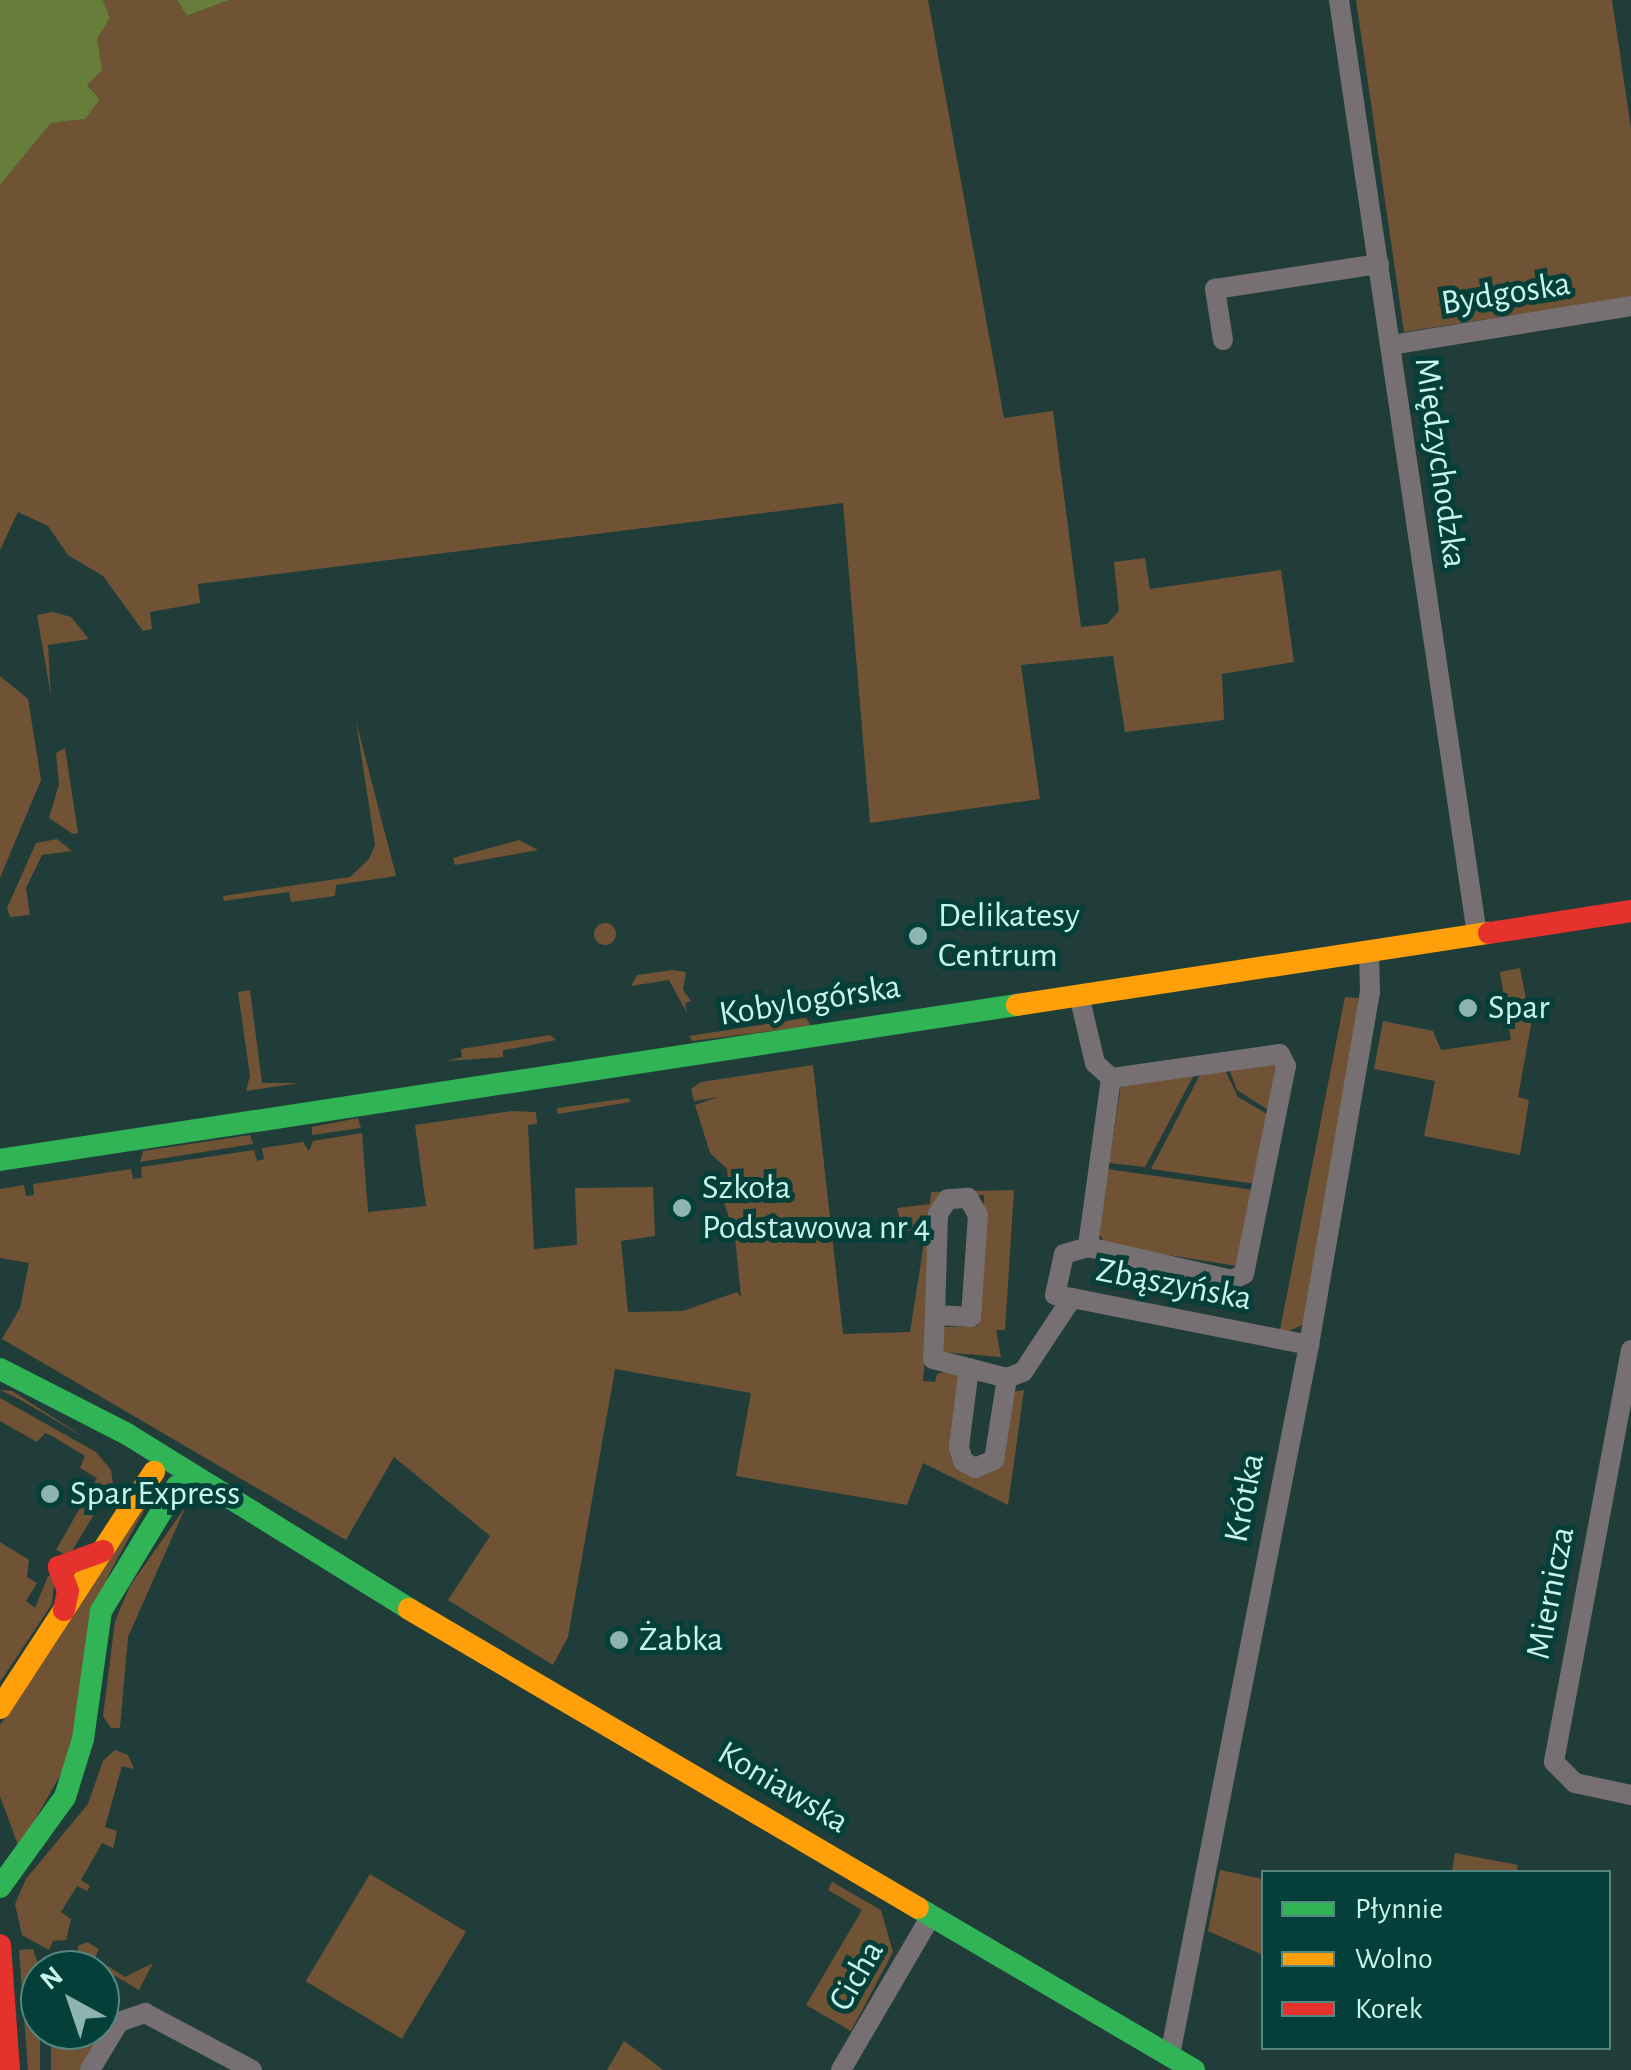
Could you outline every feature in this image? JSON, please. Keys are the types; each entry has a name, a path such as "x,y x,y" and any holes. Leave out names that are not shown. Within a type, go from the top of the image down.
{"main road":[{"name":"Kobylogórska","path":"0,1160 1631,912"},
{"name":"Koniawska","path":"6,1372 168,1474 336,1566 1194,2070"},
{"path":"0,1708 111,1541 168,1474"},
{"path":"0,1887 66,1797 83,1739 101,1611 168,1474"},
{"path":"0,1945 9,2070"}],"street":[{"name":"Międzychodzka","path":"1339,0 1477,935"},
{"path":"1223,340 1215,289 1379,264"},
{"name":"Bydgoska","path":"1392,345 1631,306"},
{"name":"Krótka","path":"1170,2055 1308,1345 1370,992 1370,951"},
{"path":"1079,995 1095,1062 1111,1078"},
{"path":"1072,1298 1055,1295 1064,1254 1088,1247 1232,1280 1244,1274 1285,1060 1270,1052 1111,1078"},
{"path":"1088,1247 1111,1078"},
{"path":"935,1315 971,1317 978,1215 968,1198 957,1196 938,1214 933,1359 969,1368 1007,1378 994,1460 975,1468 959,1447 969,1368"},
{"name":"Zbąszyńska","path":"1007,1378 1023,1372 1072,1298 1308,1345"},
{"name":"Miernicza","path":"1631,1350 1554,1762 1574,1783 1631,1795"},
{"name":"Cicha","path":"841,2070 931,1916"},
{"path":"90,2070 119,2022 145,2012 252,2070"}],"shaded area":[{"path":"0,0 103,0 110,18 97,39 102,70 87,85 100,99 85,119 51,123 0,185"},
{"path":"103,0 177,0 187,16 229,0 928,0 1004,418 1053,411 1081,627 1107,624 1119,611 1114,562 1145,558 1150,589 1281,570 1294,662 1222,674 1224,720 1125,732 1113,656 1021,665 1040,799 870,823 843,503 198,584 200,603 150,612 152,629 143,631 103,576 68,555 48,526 18,512 0,550 0,185 51,123 84,119 100,98 87,85 97,39 110,18"},
{"path":"177,0 229,0 187,16"},
{"path":"1356,0 1612,0 1631,129 1631,297 1404,332"},
{"path":"53,612 71,617 89,639 48,645 51,696 37,615"},
{"path":"0,676 28,699 41,780 0,878"},
{"path":"356,721 396,876 336,885 335,896 291,902 289,892 224,901 223,896 350,877 369,859 375,845"},
{"path":"65,748 78,833 73,834 49,818 59,784 56,753"},
{"path":"57,839 72,851 42,855 26,888 30,915 10,917 7,908 36,843"},
{"path":"519,840 538,850 455,865 453,858"},
{"path":"601,923 609,923 616,934 609,945 601,945 594,938 594,930"},
{"path":"1520,968 1531,1025 1518,1097 1529,1100 1520,1155 1424,1136 1435,1081 1374,1069 1383,1021 1433,1031 1441,1050 1511,1040 1500,972"},
{"path":"686,972 683,990 691,1001 685,1003 687,1013 669,980 631,986 637,975"},
{"path":"250,990 262,1083 300,1083 246,1091 250,1076 238,992"},
{"path":"1345,997 1361,998 1304,1324 1287,1332 1280,1330"},
{"path":"806,1018 811,1026 692,1041 689,1036"},
{"path":"550,1035 556,1040 516,1048 559,1042 503,1050 503,1057 447,1061 462,1057 461,1049"},
{"path":"813,1065 843,1334 910,1332 926,1230 902,1231 897,1208 930,1204 931,1192 1014,1190 1005,1330 996,1330 1001,1357 942,1352 943,1327 978,1326 984,1195 940,1197 923,1381 935,1382 937,1374 950,1370 959,1376 951,1458 982,1475 998,1465 1011,1392 1024,1390 1008,1505 923,1463 907,1505 736,1476 751,1393 615,1369 568,1637 553,1665 448,1600 490,1536 394,1457 346,1540 2,1339 20,1308 29,1263 0,1258 0,1189 24,1185 26,1196 34,1195 33,1184 131,1169 133,1179 142,1178 141,1167 254,1150 257,1161 264,1159 262,1148 303,1142 309,1151 313,1141 362,1133 368,1212 426,1206 415,1125 511,1111 536,1112 537,1124 528,1125 534,1249 577,1245 575,1188 653,1187 655,1236 621,1241 628,1312 683,1311 737,1292 741,1297 735,1237 719,1186 728,1179 727,1169 710,1153 695,1105 718,1097 694,1101 691,1089 701,1082"},
{"path":"1275,1065 1270,1111 1237,1090 1228,1066"},
{"path":"1223,1066 1238,1097 1269,1115 1256,1184 1151,1169 1203,1069"},
{"path":"1196,1071 1145,1167 1109,1163 1121,1085"},
{"path":"629,1098 630,1102 558,1114 557,1108"},
{"path":"358,1118 361,1128 312,1135 312,1127"},
{"path":"250,1135 253,1144 140,1162 143,1151"},
{"path":"1107,1169 1254,1190 1237,1266 1106,1245 1098,1232"},
{"path":"0,1390 12,1391 87,1439 19,1399"},
{"path":"0,1398 96,1452 111,1470 113,1483 69,1556 56,1550 97,1478 80,1468 85,1456 52,1436 45,1433 37,1442 0,1421"},
{"path":"153,1494 108,1576 71,1756 19,1848 0,1796 0,1725"},
{"path":"186,1506 128,1637 120,1728 111,1728 103,1716 115,1621 130,1586"},
{"path":"0,1542 29,1560 27,1577 37,1583 26,1601 35,1608 48,1576 55,1574 52,1604 0,1682"},
{"path":"115,1750 128,1755 134,1769 122,1766 105,1827 117,1831 113,1848 102,1843 81,1880 90,1886 87,1891 77,1886 61,1912 71,1919 66,1940 53,1941 49,1950 22,1935 15,1904 26,1879 88,1804 103,1761"},
{"path":"1455,1853 1518,1865 1517,1870 1452,1870"},
{"path":"1220,1870 1261,1879 1261,1954 1208,1931"},
{"path":"370,1874 466,1932 402,2039 306,1981"},
{"path":"832,1882 881,1910 893,1952 851,2031 806,2005 862,1910 828,1890"},
{"path":"87,1942 99,1949 78,1950"},
{"path":"153,1963 139,1990 120,1979 120,1974 125,1977"},
{"path":"624,2041 646,2057 663,2070 607,2070"},
{"path":"26,2050 40,2050 40,2070 28,2070"},
{"path":"51,2050 92,2050 82,2070 51,2070"}],"traffic: fast":[{"path":"0,1160 1017,1005"},
{"path":"0,1369 127,1434 409,1609"},
{"path":"0,1887 65,1797 83,1739 101,1611 177,1486"},
{"path":"918,1908 1194,2070"}],"traffic: slow":[{"path":"1017,1005 1489,933"},
{"path":"0,1708 154,1472"},
{"path":"409,1609 918,1908"}],"traffic: jam":[{"path":"1489,933 1631,911"},
{"path":"64,1610 68,1591 59,1567 103,1551"},
{"path":"0,1945 9,2070"}],"place":[{"name":"Delikatesy Centrum","path":"918,936"},
{"name":"Spar","path":"1468,1008"},
{"name":"Szkoła Podstawowa nr 4","path":"682,1208"},
{"name":"Spar Express","path":"50,1494"},
{"name":"Żabka","path":"619,1640"}]}
